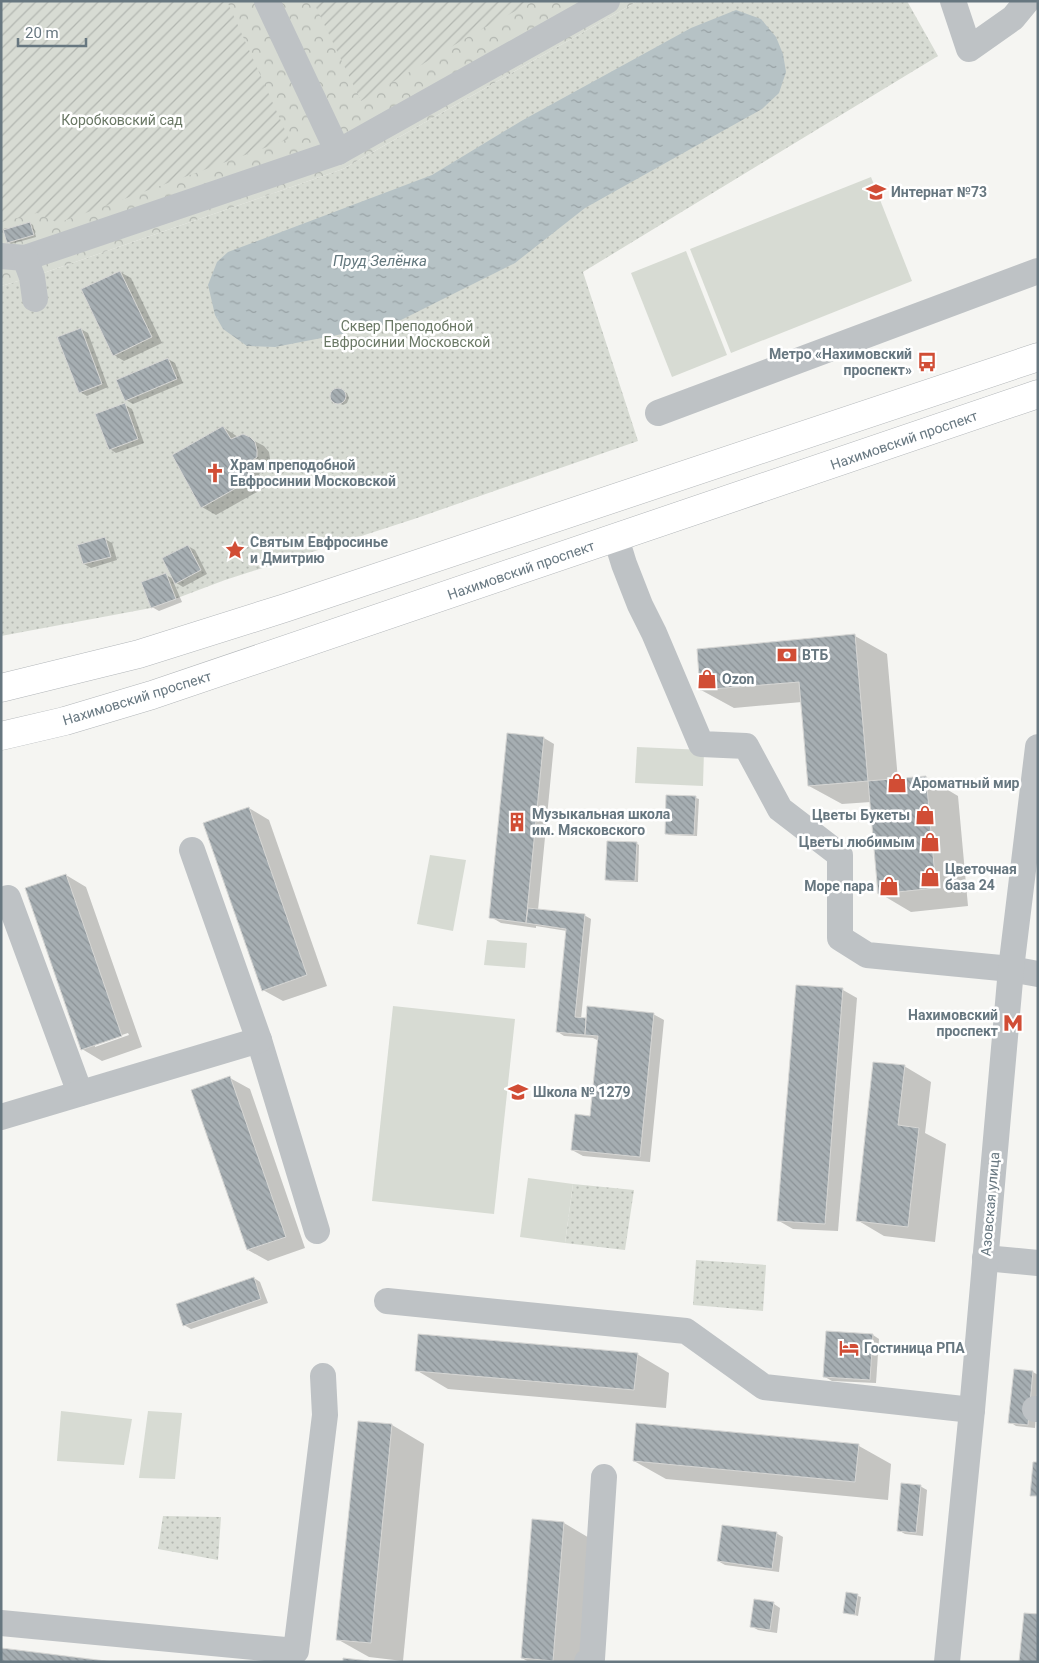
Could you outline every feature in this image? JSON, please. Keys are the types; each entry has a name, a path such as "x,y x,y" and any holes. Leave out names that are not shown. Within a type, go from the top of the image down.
{"main road":[{"path":"1,688 139,654 285,608 1038,357"},
{"name":"Нахимовский проспект","path":"1,736 65,721 152,695 1038,394"}],"street":[{"path":"267,1 338,152"},
{"path":"35,299 32,277 13,257 338,152 607,1"},
{"path":"953,1 969,49 1013,18 1027,1"},
{"path":"658,413 1038,271"},
{"path":"616,538 640,605 654,633 701,744 746,746 780,810 840,855 840,938 867,955 1011,969 1038,974"},
{"name":"Азовская улица","path":"947,1662 972,1410 1011,969 1038,747"},
{"path":"192,850 259,1040 317,1231"},
{"path":"8,898 80,1093"},
{"path":"1,1116 259,1040"},
{"path":"986,1258 1038,1263"},
{"path":"387,1301 686,1331 764,1387 972,1410"},
{"path":"1,1623 296,1651 325,1415 323,1376"},
{"path":"588,1662 592,1659 604,1477"}],"green space":[{"name":"Коробковский сад","path":"1,1 638,1 343,169 32,277 1,286"},
{"path":"1,1 227,1 289,139 58,223 37,213 1,222"},
{"path":"313,1 534,1 471,35 361,101"},
{"name":"Сквер Преподобной Евфросинии Московской","path":"638,1 907,1 938,56 583,272 638,441 414,519 225,580 151,608 1,636 1,286 32,277 343,169"},
{"path":"871,177 912,281 731,353 690,249"},
{"path":"686,251 727,355 672,377 631,273"},
{"path":"637,747 704,750 703,786 635,783"},
{"path":"430,855 466,860 453,931 417,924"},
{"path":"487,940 527,943 525,968 484,965"},
{"path":"393,1006 515,1019 494,1214 372,1201"},
{"path":"528,1178 573,1184 565,1243 520,1237"},
{"path":"573,1184 634,1190 625,1250 565,1243"},
{"path":"696,1260 766,1265 763,1311 693,1305"},
{"path":"61,1411 132,1419 124,1465 57,1461"},
{"path":"148,1411 182,1413 175,1479 139,1478"},
{"path":"163,1516 221,1517 218,1560 158,1549"}],"water":[{"name":"Пруд Зелёнка","path":"736,10 761,19 776,37 783,54 786,72 779,93 762,109 585,208 515,263 401,320 363,330 275,347 247,346 223,329 215,315 208,285 217,262 228,252 432,175 523,120 691,28"}],"building":[{"path":"30,222 34,235 7,243 3,230"},
{"path":"120,271 152,337 113,356 81,289"},
{"path":"81,328 102,384 79,393 57,337"},
{"path":"168,358 177,379 125,401 116,380"},
{"path":"338,388 344,390 346,396 344,402 338,404 332,402 330,396 332,390"},
{"path":"125,403 138,439 109,450 95,414"},
{"name":"Храм преподобной Евфросинии Московской","path":"223,426 231,439 243,434 255,442 257,457 245,466 252,479 201,508 172,455"},
{"path":"105,537 111,557 83,564 77,545"},
{"path":"188,545 201,570 175,584 162,558"},
{"path":"166,573 176,599 151,608 141,582"},
{"path":"855,634 868,781 808,786 799,682 700,690 697,649"},
{"name":"Музыкальная школа им. Мясковского","path":"507,733 544,737 526,923 489,918"},
{"path":"926,776 936,888 878,894 868,781"},
{"path":"666,795 696,796 694,835 665,834"},
{"path":"249,807 307,975 262,991 203,823"},
{"path":"607,841 637,842 635,881 605,880"},
{"path":"66,874 122,1036 81,1050 25,888"},
{"path":"528,908 585,914 575,1017 586,1018 585,1035 556,1032 566,929 526,923"},
{"path":"796,985 843,988 825,1224 777,1221"},
{"path":"587,1006 654,1013 640,1157 571,1150 575,1114 590,1116 598,1036 585,1035"},
{"path":"873,1062 905,1065 898,1125 919,1128 908,1227 856,1221"},
{"path":"230,1076 286,1237 247,1250 191,1090"},
{"path":"254,1277 261,1299 183,1326 176,1304"},
{"path":"826,1331 873,1334 870,1380 823,1377"},
{"path":"418,1334 638,1353 634,1390 415,1371"},
{"path":"1014,1369 1033,1371 1028,1425 1008,1423"},
{"path":"358,1421 392,1424 371,1643 336,1640"},
{"path":"636,1423 859,1444 855,1482 633,1461"},
{"path":"1033,1462 1038,1462 1038,1496 1030,1496"},
{"path":"901,1483 921,1485 916,1533 897,1531"},
{"path":"532,1519 564,1522 553,1661 521,1658"},
{"path":"722,1525 777,1532 772,1569 717,1561"},
{"path":"846,1592 858,1594 855,1615 843,1613"},
{"path":"754,1599 774,1602 770,1630 750,1627"},
{"path":"1024,1613 1038,1614 1038,1662 1019,1662"},
{"path":"1,1648 114,1662 1,1662"},
{"path":"343,1658 369,1661 369,1662 343,1662"}],"place":[{"name":"Интернат №73","path":"876,192"},
{"name":"Метро «Нахимовский проспект»","path":"927,362"},
{"name":"Храм преподобной Евфросинии Московской","path":"215,473"},
{"name":"Святым Евфросинье и Дмитрию","path":"235,550"},
{"name":"ВТБ","path":"787,655"},
{"name":"Ozon","path":"707,679"},
{"name":"Ароматный мир","path":"897,783"},
{"name":"Цветы Букеты","path":"925,815"},
{"name":"Музыкальная школа им. Мясковского","path":"517,822"},
{"name":"Цветы любимым","path":"930,842"},
{"name":"Цветочная база 24","path":"930,877"},
{"name":"Море пара","path":"889,886"},
{"name":"Нахимовский проспект","path":"1013,1023"},
{"name":"Школа № 1279","path":"518,1092"},
{"name":"Гостиница РПА","path":"849,1348"}]}
